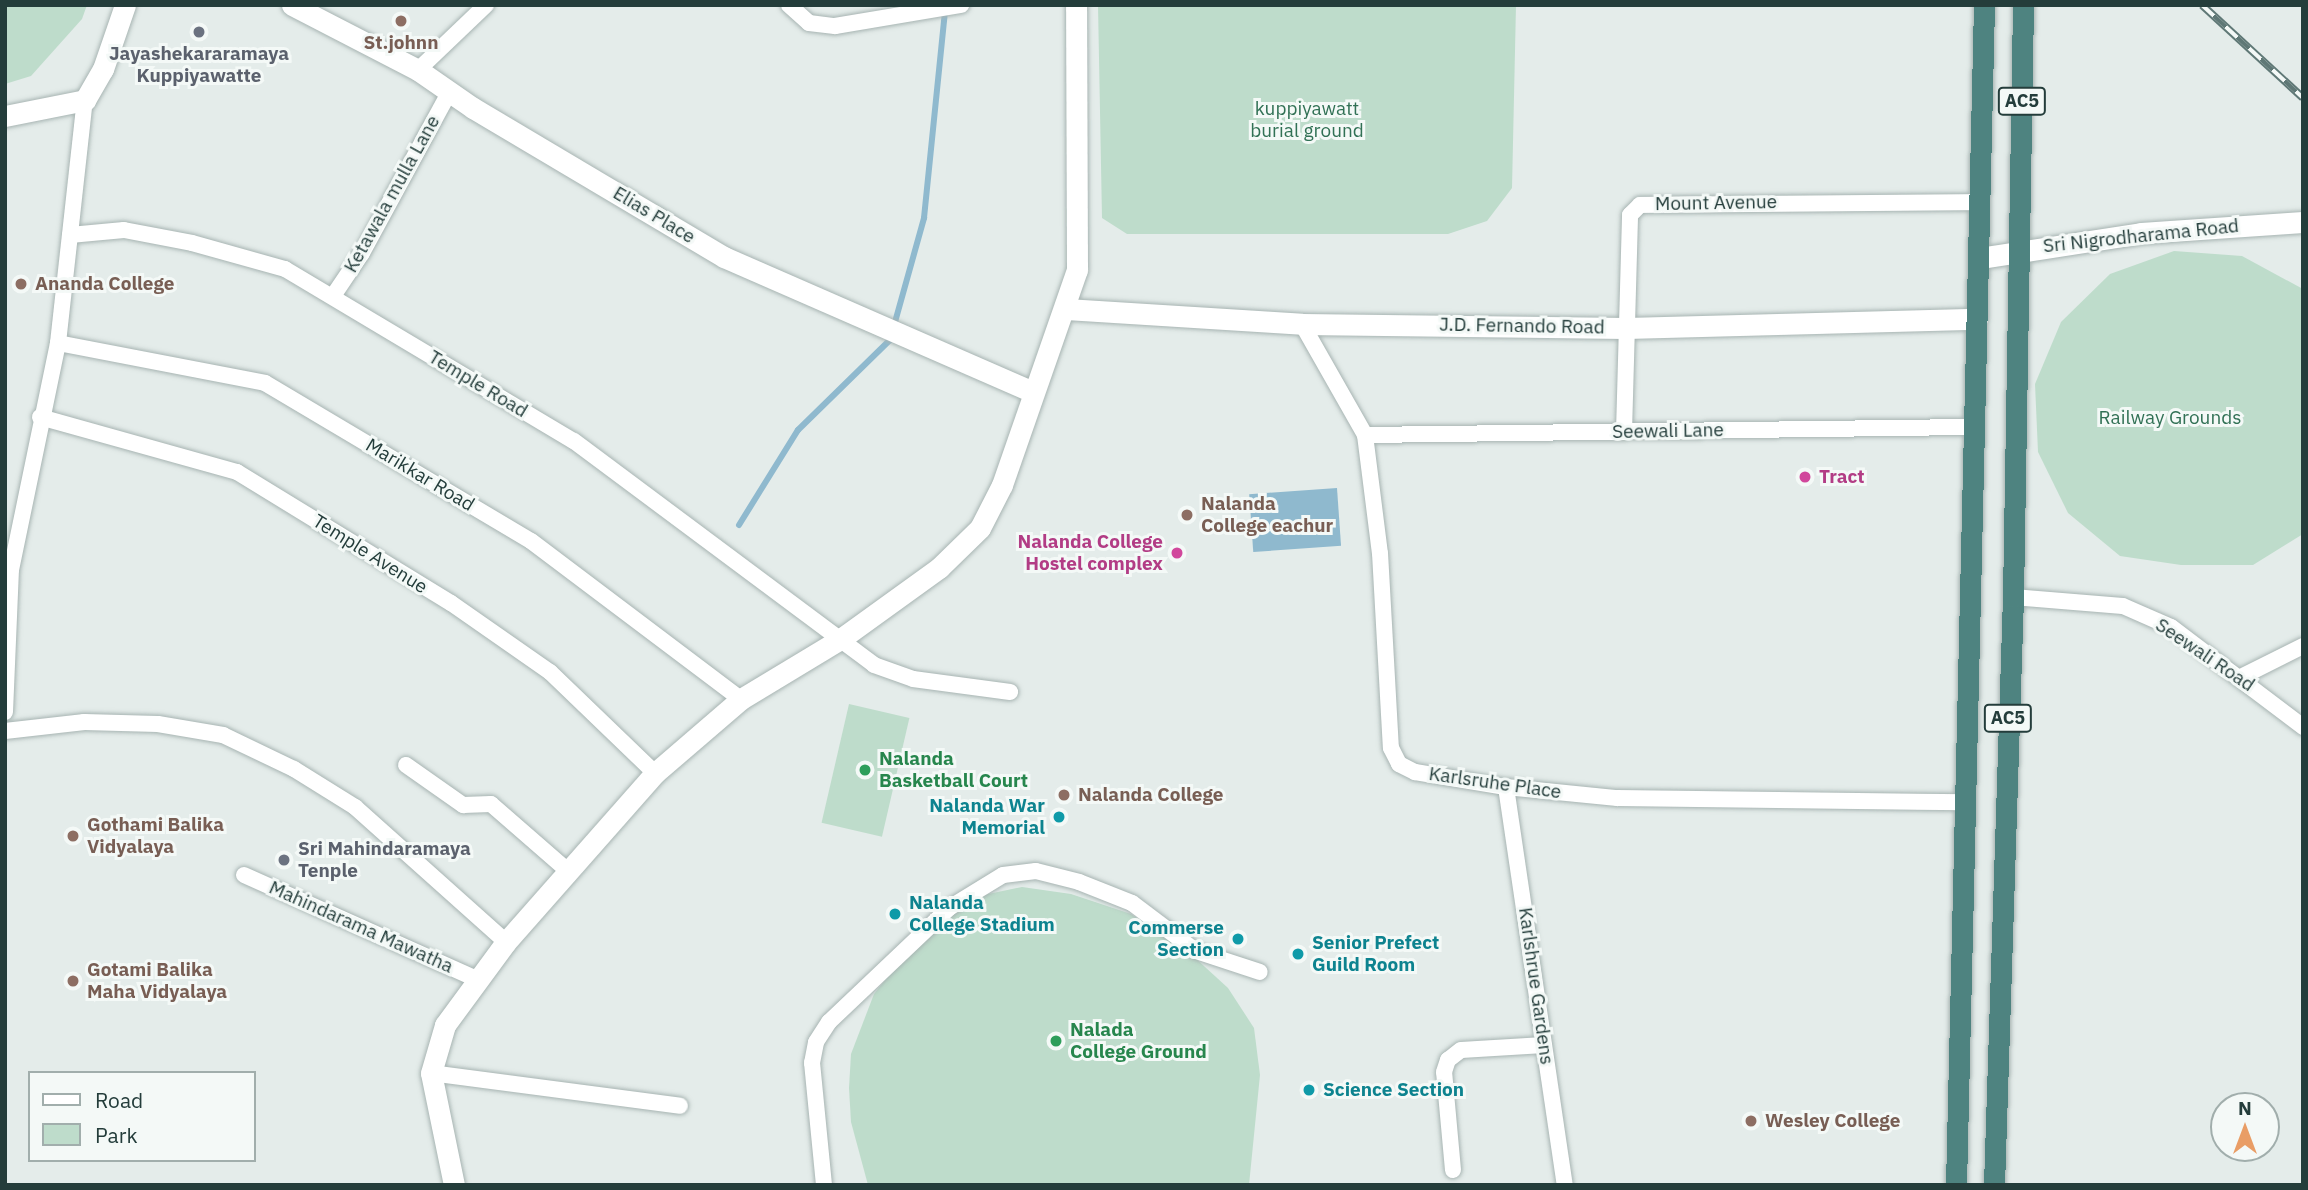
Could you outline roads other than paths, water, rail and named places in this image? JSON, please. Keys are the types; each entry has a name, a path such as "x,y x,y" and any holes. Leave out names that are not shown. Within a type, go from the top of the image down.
{"highway":[{"name":"AC5","path":"1956,1185 1968,802 1972,427 1982,202 1984,5"},
{"name":"AC5","path":"1994,1185 2013,597 2023,5"}],"street":[{"path":"5,712 11,570 40,417 58,343 85,100 103,69 125,5"},
{"name":"Elias Place","path":"292,5 418,70 724,257 1033,392"},
{"path":"418,70 485,5"},
{"path":"789,5 808,23 835,26 958,6"},
{"path":"454,1185 431,1073 445,1025 506,942 655,773 741,699 842,638 939,568 980,528 1002,485 1033,392 1066,309 1077,270 1080,202 1076,5"},
{"name":"Ketawala mulla Lane","path":"333,296 362,253 450,91"},
{"path":"5,116 85,100"},
{"name":"Mount Avenue","path":"1624,432 1630,215 1640,205 1655,202 1982,202"},
{"name":"Sri Nigrodharama Road","path":"1980,258 2141,233 2303,222"},
{"name":"Temple Road","path":"70,235 124,230 192,243 285,270 574,441 842,638 874,665 912,679 1010,692"},
{"name":"J.D. Fernando Road","path":"1066,309 1302,324 1626,328 1977,319"},
{"name":"Karlsruhe Place","path":"1302,324 1364,435 1380,553 1391,748 1399,764 1415,772 1506,787 1617,797 1968,802"},
{"name":"Marikkar Road","path":"58,343 265,383 531,541 741,699"},
{"name":"Temple Avenue","path":"40,417 237,471 451,603 550,672 655,773"},
{"name":"Seewali Lane","path":"1364,435 1972,427"},
{"name":"Seewali Road","path":"2013,597 2123,606 2171,627 2241,677 2303,727"},
{"path":"2241,677 2303,646"},
{"path":"5,731 84,722 158,724 223,735 294,769 355,807 506,942"},
{"path":"406,765 463,805 491,804 568,871"},
{"name":"Karlshrue Gardens","path":"1506,787 1565,1185"},
{"path":"824,1185 812,1063 816,1042 829,1022 949,908 1003,875 1036,871 1079,882 1132,903 1196,951 1260,972"},
{"name":"Mahindarama Mawatha","path":"244,875 477,979"},
{"path":"1453,1170 1444,1072 1448,1060 1461,1050 1544,1045"},
{"path":"431,1073 680,1106"}],"water":[{"path":"1337,488 1341,546 1253,552 1249,494"}],"waterway":[{"path":"739,525 798,430 890,340 924,218 945,11"}],"railway":[{"path":"2202,5 2303,98"}],"place":[{"name":"St.johnn","path":"401,21"},
{"name":"Jayashekararamaya Kuppiyawatte","path":"199,32"},
{"name":"Ananda College","path":"21,284"},
{"name":"Tract","path":"1805,477"},
{"name":"Nalanda College eachur","path":"1187,515"},
{"name":"Nalanda College Hostel complex","path":"1177,553"},
{"name":"Nalanda Basketball Court","path":"865,770"},
{"name":"Nalanda College","path":"1064,795"},
{"name":"Nalanda War Memorial","path":"1059,817"},
{"name":"Gothami Balika Vidyalaya","path":"73,836"},
{"name":"Sri Mahindaramaya Tenple","path":"284,860"},
{"name":"Nalanda College Stadium","path":"895,914"},
{"name":"Commerse Section","path":"1238,939"},
{"name":"Senior Prefect Guild Room","path":"1298,954"},
{"name":"Gotami Balika Maha Vidyalaya","path":"73,981"},
{"name":"Nalada College Ground","path":"1056,1041"},
{"name":"Science Section","path":"1309,1090"},
{"name":"Wesley College","path":"1751,1121"}],"park label":[{"name":"kuppiyawatt burial ground","path":"1307,120"},
{"name":"Railway Grounds","path":"2170,418"}]}
